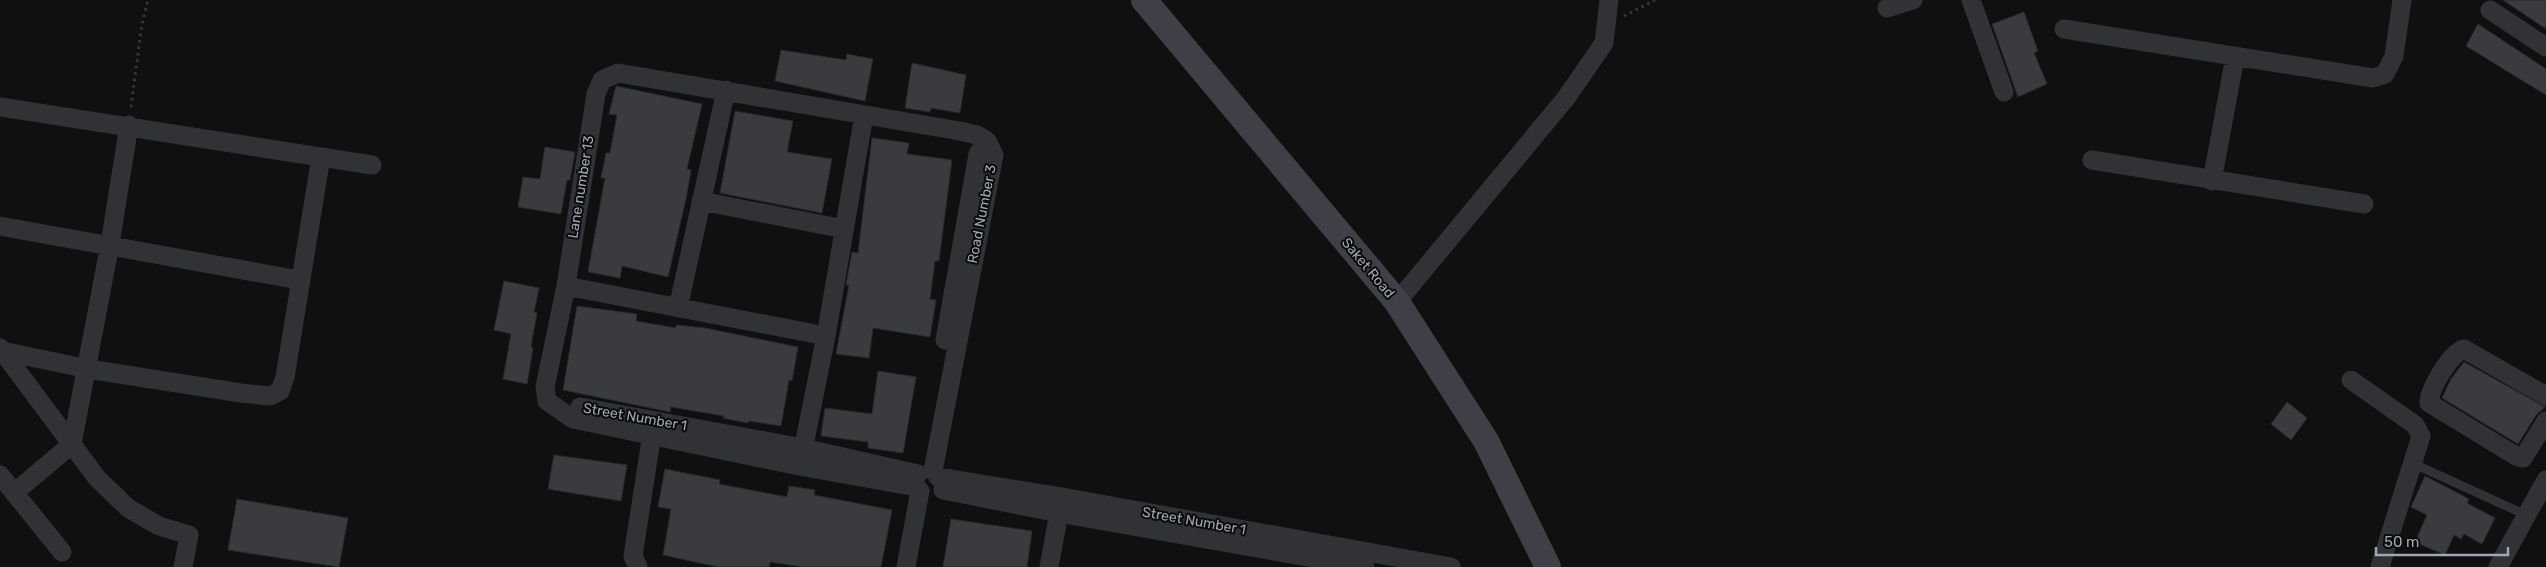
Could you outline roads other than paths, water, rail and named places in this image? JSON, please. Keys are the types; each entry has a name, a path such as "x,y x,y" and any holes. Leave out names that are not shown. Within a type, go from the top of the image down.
{"street":[{"name":"Saket Road","path":"1144,0 1397,302 1486,441 1548,567"},
{"path":"1397,302 1566,98 1604,43 1609,0"},
{"path":"1887,8 1913,0"},
{"path":"1971,0 2004,92"},
{"path":"2064,29 2373,78 2385,74 2394,56 2402,0"},
{"path":"2490,10 2546,47"},
{"path":"2212,181 2235,57"},
{"name":"Lane number 13","path":"563,410 551,406 547,401 545,387 566,286 596,94 602,80 618,73 726,90"},
{"path":"678,308 726,90 864,115 826,336 801,457"},
{"path":"0,107 129,125 372,165"},
{"name":"Road Number 3","path":"864,115 960,131 978,135 987,141 978,154 927,482 919,567"},
{"path":"14,493 72,444 88,368 129,125"},
{"path":"1,350 88,368 270,396 280,390 285,377 299,280 321,157"},
{"path":"2092,160 2212,181 2364,204"},
{"path":"701,201 844,230"},
{"path":"0,226 110,244 299,280"},
{"path":"566,286 826,336"},
{"path":"2546,396 2464,349 2457,351 2450,359 2431,392 2429,403 2516,456 2524,458 2546,421"},
{"path":"1,350 97,478 128,508 160,526 189,535 189,566"},
{"path":"2351,380 2419,430 2421,436 2380,567"},
{"name":"Street Number 1","path":"563,410 573,419 653,427 927,482 1058,513 1312,556 1451,567"},
{"path":"638,567 634,556 653,427"},
{"path":"0,475 62,552"},
{"path":"2498,567 2536,507 2546,480"},
{"name":"Road Number 3","path":"906,567 927,482"},
{"name":"Street Number 1","path":"927,482 1061,497 1365,567"},
{"path":"1049,567 1058,513"}],"lane":[{"path":"2412,463 2536,507"}]}
